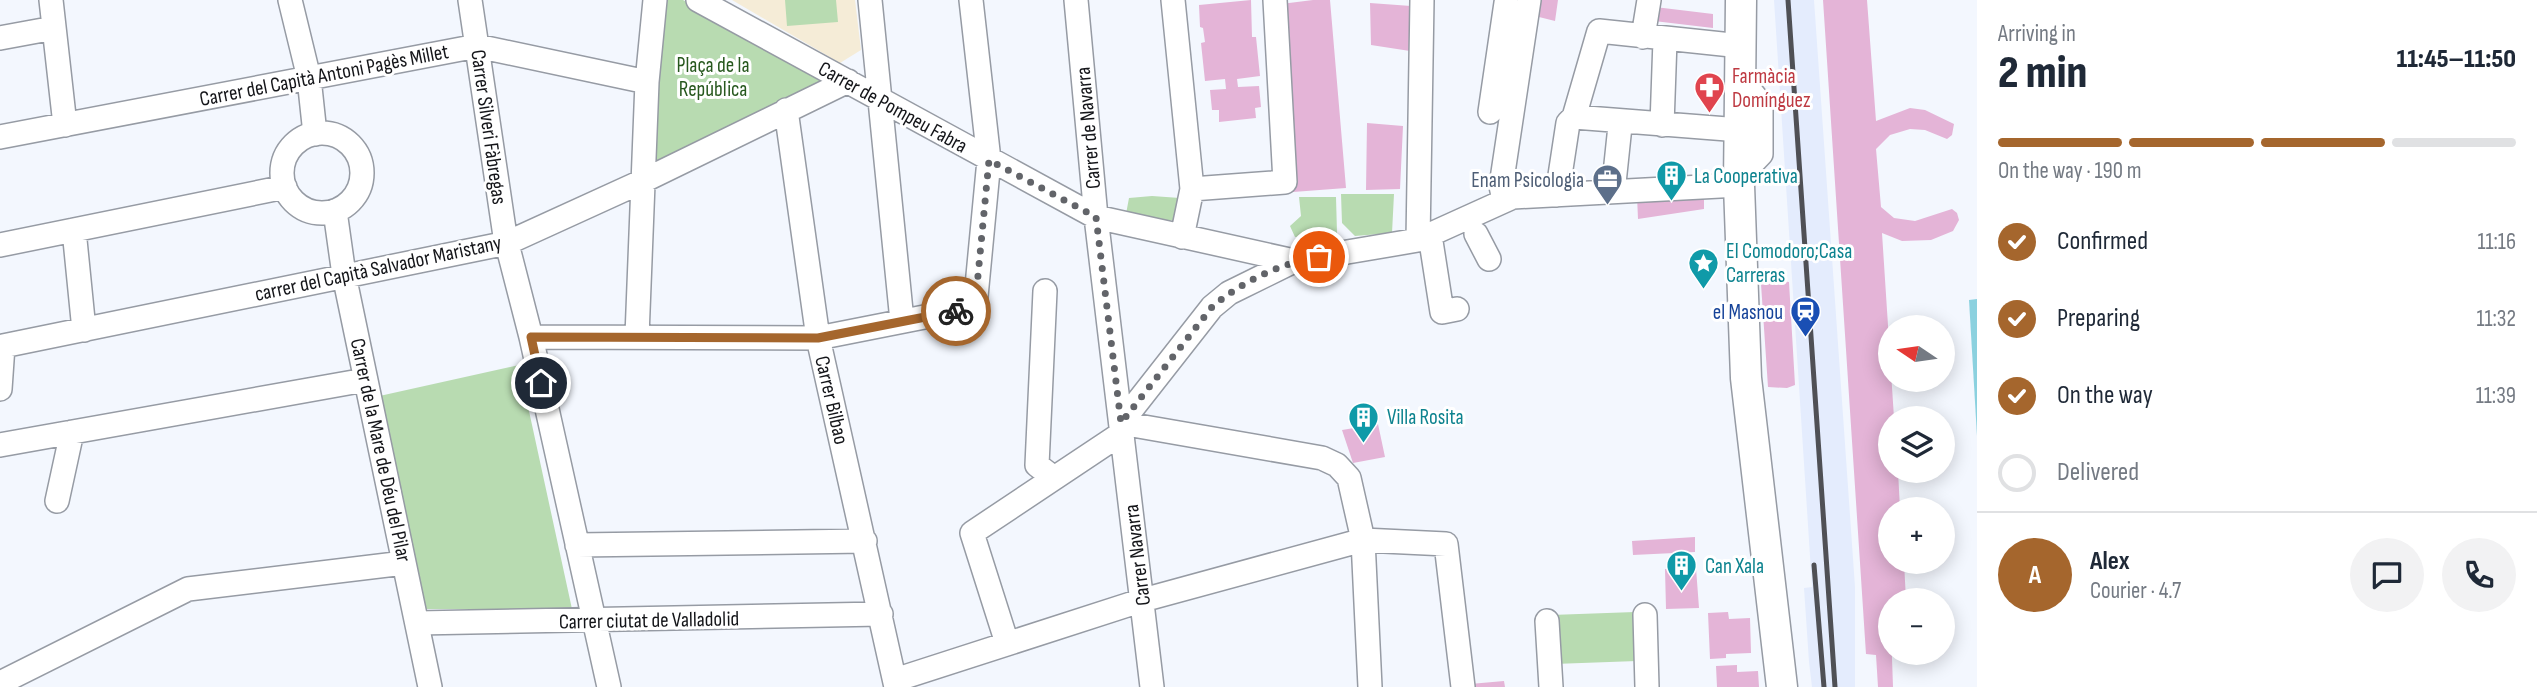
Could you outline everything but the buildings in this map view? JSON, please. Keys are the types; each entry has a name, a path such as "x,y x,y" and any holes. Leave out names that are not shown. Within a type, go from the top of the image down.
{"main road":[{"path":"1741,0 1739,181 1746,378 1782,687"}],"street":[{"path":"51,0 65,125"},
{"path":"290,0 309,78 315,134"},
{"name":"Carrer Silveri Fàbregas","path":"471,0 507,243 531,337 609,687"},
{"path":"637,336 647,82 655,0"},
{"name":"Carrer de Pompeu Fabra","path":"698,0 1096,217 1294,261"},
{"path":"870,0 882,99 902,321"},
{"path":"531,337 818,338 975,307 989,160 971,0"},
{"name":"Carrer de Navarra","path":"1076,0 1096,217 1121,428"},
{"path":"1173,0 1192,190 1182,237"},
{"path":"1192,190 1284,182 1275,0"},
{"path":"1422,0 1424,237 1442,312 1457,309"},
{"path":"1649,0 1662,125"},
{"path":"1504,200 1502,186 1518,1"},
{"path":"1490,112 1518,1"},
{"path":"0,38 54,28"},
{"path":"1557,194 1568,122 1574,117 1600,31 1654,39 1741,46"},
{"name":"Carrer del Capità Antoni Pagès Millet","path":"0,137 477,46 647,82"},
{"path":"1007,643 972,533 1054,478 1121,428 1212,307 1229,293 1294,261 1424,237 1513,197 1739,181 1761,154 1761,104 1740,78"},
{"name":"carrer del Capità Salvador Maristany","path":"0,389 3,346 507,243 643,181 848,80"},
{"name":"Carrer Bilbao","path":"786,110 818,338 896,683"},
{"path":"1574,117 1740,130"},
{"path":"1614,183 1620,126"},
{"path":"315,134 335,135 348,142 362,166 360,185 354,198 335,211 310,212 298,206 285,187 282,173 284,160 291,148 315,134"},
{"path":"0,245 285,187"},
{"name":"Carrer de la Mare de Déu del Pilar","path":"335,211 344,275 430,687"},
{"path":"74,230 84,330"},
{"path":"1476,234 1489,259"},
{"path":"1045,291 1037,465 1054,478"},
{"path":"0,445 365,380"},
{"path":"1121,428 1322,458 1337,465 1349,478 1363,540 1370,687"},
{"name":"Carrer Navarra","path":"1121,428 1152,687"},
{"path":"57,501 72,432"},
{"path":"896,683 1007,643 1143,600 1363,540 1446,544 1463,687"},
{"path":"576,545 865,541"},
{"path":"0,682 188,589 404,563"},
{"name":"Carrer ciutat de Valladolid","path":"417,624 881,614"},
{"path":"1645,615 1647,687"},
{"path":"1547,621 1551,687"}],"shaded area":[{"path":"732,0 855,0 861,50 840,63"},
{"path":"1774,0 1814,0 1855,587 1855,687 1812,687 1809,662 1804,588 1812,587"}],"green space":[{"name":"Plaça de la República","path":"662,0 683,0 832,80 651,168"},
{"path":"785,0 836,0 838,22 787,26"},
{"path":"1341,194 1394,194 1392,233 1355,236 1342,223"},
{"path":"1299,197 1336,197 1337,233 1295,237 1290,226 1301,216"},
{"path":"1129,198 1180,198 1174,220 1162,222 1126,214"},
{"path":"519,365 572,609 423,609 375,397"},
{"path":"1635,612 1637,661 1554,664 1551,615"}],"water":[{"path":"1977,299 1977,436 1969,300"}],"railway":[{"path":"1788,0 1835,687"},
{"path":"1814,565 1824,687"}],"way so far":[{"path":"956,311 975,307 989,160 1096,217 1121,423 1212,307 1229,293 1294,261 1319,257"}],"place":[{"name":"Farmàcia Domínguez","path":"1709,115"},
{"name":"La Cooperativa","path":"1671,203"},
{"name":"Enam Psicologia","path":"1607,207"},
{"name":"El Comodoro;Casa Carreras","path":"1703,290"},
{"name":"el Masnou","path":"1806,339"},
{"name":"Villa Rosita","path":"1364,444"},
{"name":"Can Xala","path":"1682,593"}],"route":[{"path":"541,383 531,337 818,338 956,311"}]}
